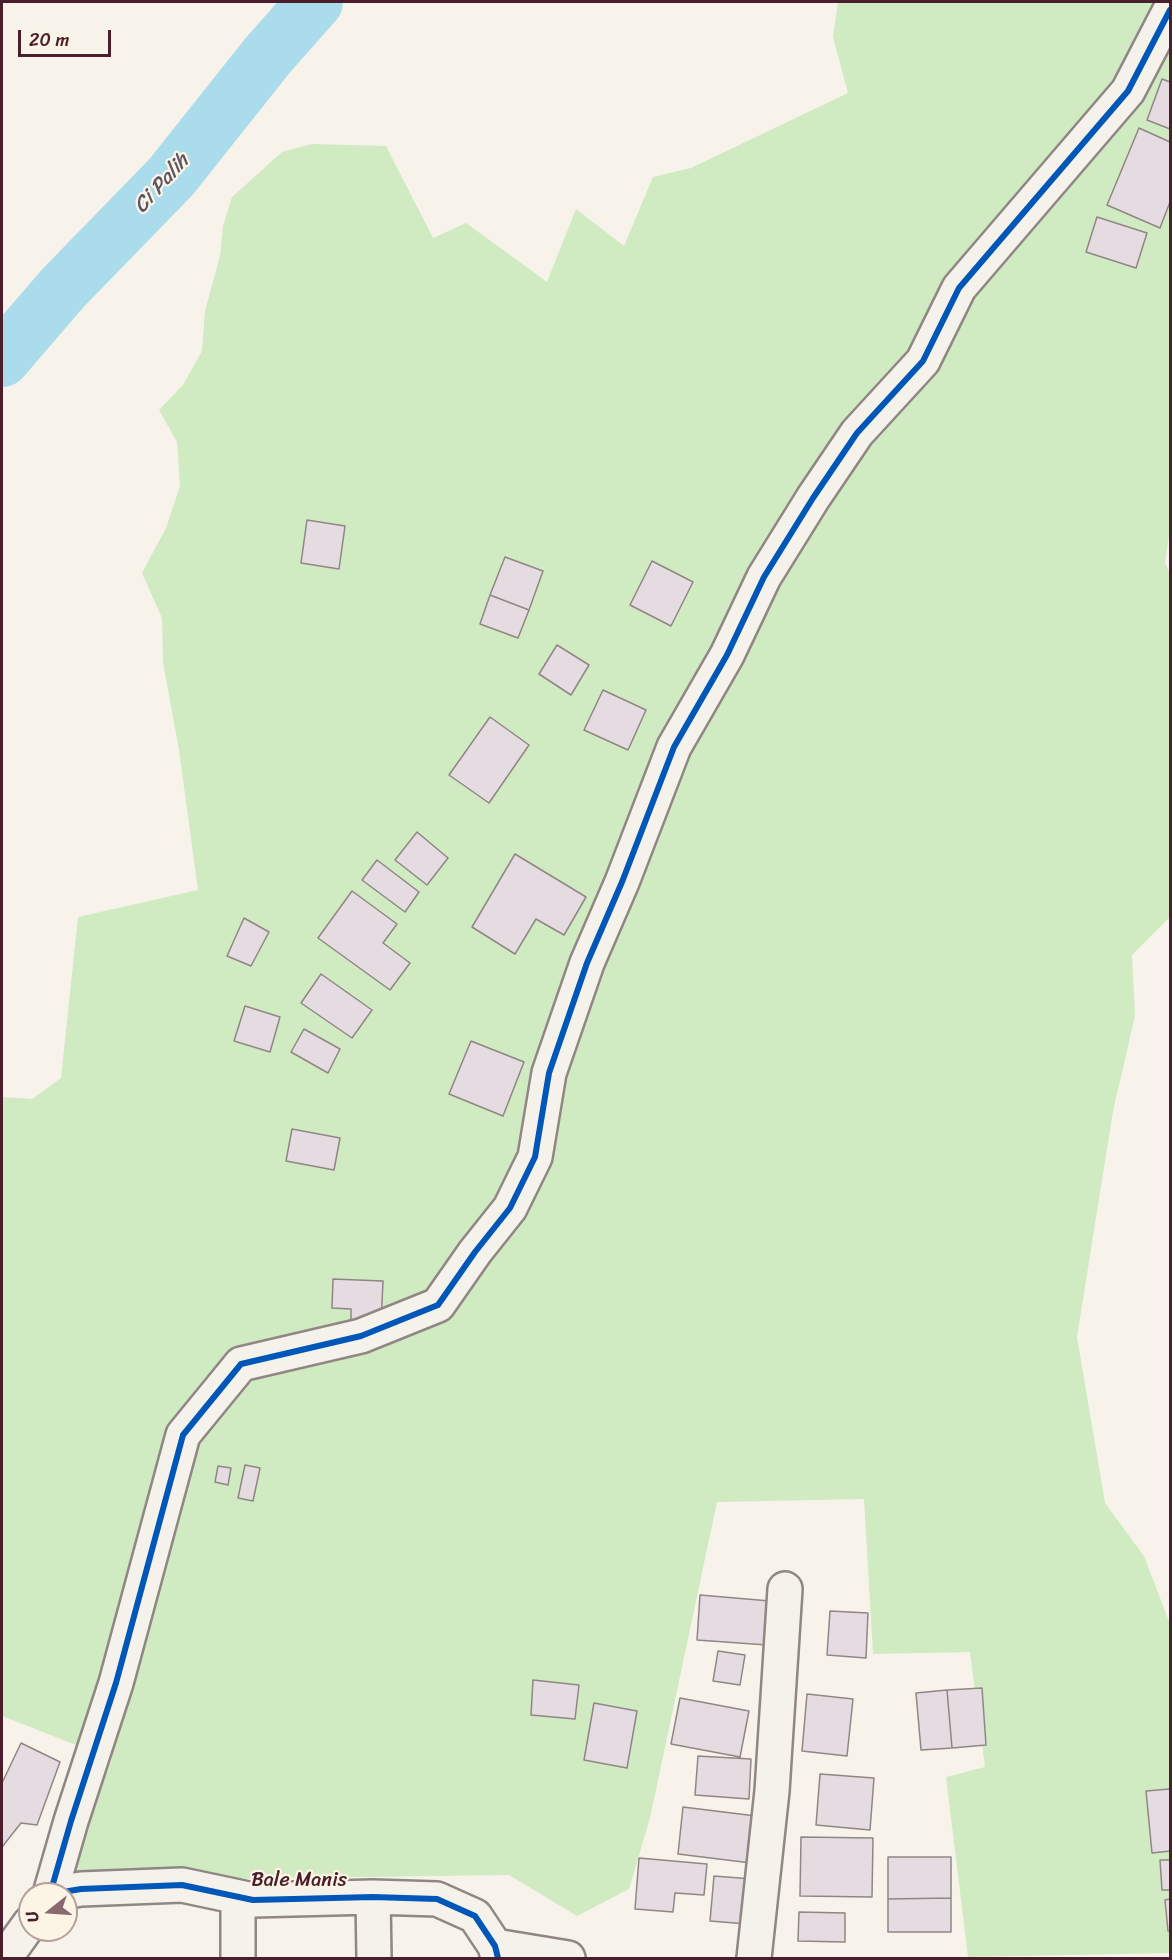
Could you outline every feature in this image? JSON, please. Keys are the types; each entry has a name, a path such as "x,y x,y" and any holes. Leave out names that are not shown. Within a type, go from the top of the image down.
{"street":[{"path":"53,1882 116,1683 183,1435 241,1364 361,1336 438,1305 475,1252 510,1208 535,1157 549,1073 587,963 622,882 674,747 727,655 764,578 813,498 857,433 923,361 959,288 1128,90 1170,10"},
{"path":"754,1959 772,1791 785,1589"},
{"name":"Bale Manis","path":"78,1889 182,1886 253,1900 373,1897 437,1899 475,1916 497,1952"},
{"path":"373,1897 374,1959"},
{"path":"234,1953 238,1898"},
{"path":"6,1959 18,1941"},
{"path":"497,1952 568,1959"}],"green space":[{"path":"838,2 1170,2 1170,528 1165,563 1170,574 1170,917 1132,955 1135,1016 1113,1111 1077,1337 1105,1503 1144,1556 1170,1624 1170,1953 968,1957 946,1777 985,1767 970,1652 873,1654 864,1499 717,1502 650,1818 629,1889 577,1916 509,1875 65,1881 112,1759 2,1716 2,1097 32,1099 61,1078 78,917 198,890 179,750 163,662 162,618 142,573 166,528 180,486 177,442 159,410 183,385 202,351 205,311 220,256 223,226 232,197 282,152 312,144 386,146 433,238 466,223 547,282 576,209 624,246 653,177 691,168 848,93 833,37"}],"building":[{"path":"1162,79 1170,82 1170,129 1147,120"},
{"path":"1139,128 1170,142 1170,202 1160,228 1107,205"},
{"path":"1097,217 1147,233 1136,268 1086,252"},
{"path":"307,520 345,526 339,569 301,563"},
{"path":"505,557 543,571 529,610 490,595"},
{"path":"652,561 693,582 671,626 630,605"},
{"path":"490,595 529,610 518,638 480,624"},
{"path":"557,645 589,665 571,695 539,674"},
{"path":"603,690 646,710 628,750 584,730"},
{"path":"490,717 529,745 489,803 449,775"},
{"path":"417,832 448,858 427,885 395,860"},
{"path":"515,854 586,897 564,935 536,919 515,954 472,927"},
{"path":"377,860 419,892 405,912 362,880"},
{"path":"352,891 397,924 383,943 410,963 390,990 318,938"},
{"path":"244,918 269,932 251,966 227,956"},
{"path":"321,974 372,1010 352,1038 301,1003"},
{"path":"245,1006 280,1017 270,1052 234,1041"},
{"path":"304,1029 340,1049 328,1073 291,1052"},
{"path":"471,1041 524,1062 503,1116 449,1094"},
{"path":"292,1129 340,1138 334,1170 286,1161"},
{"path":"333,1279 383,1281 381,1324 351,1322 351,1309 332,1308"},
{"path":"245,1465 260,1468 253,1501 238,1498"},
{"path":"218,1466 231,1468 228,1485 215,1482"},
{"path":"700,1595 770,1601 767,1645 697,1640"},
{"path":"830,1611 868,1613 866,1658 827,1655"},
{"path":"718,1651 745,1655 740,1685 713,1681"},
{"path":"533,1680 579,1685 575,1719 531,1715"},
{"path":"982,1688 986,1745 952,1748 947,1690"},
{"path":"947,1690 952,1748 921,1750 916,1693"},
{"path":"807,1694 853,1699 847,1756 802,1751"},
{"path":"680,1698 749,1711 740,1757 671,1744"},
{"path":"594,1703 637,1711 627,1768 584,1760"},
{"path":"21,1743 60,1762 37,1825 21,1823 2,1847 2,1783"},
{"path":"698,1756 751,1759 749,1799 695,1795"},
{"path":"820,1774 874,1778 870,1830 816,1825"},
{"path":"1170,1789 1170,1851 1152,1853 1146,1791"},
{"path":"683,1807 756,1816 751,1863 678,1854"},
{"path":"801,1837 873,1838 872,1897 800,1896"},
{"path":"888,1857 951,1857 951,1898 888,1899"},
{"path":"639,1858 707,1864 704,1895 675,1893 673,1912 635,1909"},
{"path":"1160,1860 1170,1860 1170,1890 1162,1890"},
{"path":"714,1876 752,1879 747,1924 710,1921"},
{"path":"951,1898 951,1932 888,1932 888,1899"},
{"path":"1170,1899 1170,1931 1168,1931 1165,1900"},
{"path":"799,1912 845,1913 845,1942 798,1941"}],"waterway":[{"name":"Ci Palih","path":"2,359 63,288 171,177 268,55 315,2"}],"cycle path":[{"path":"53,1882 116,1683 183,1435 241,1364 361,1336 438,1305 475,1252 510,1208 535,1157 549,1073 587,963 622,882 674,747 727,655 764,577 857,433 923,361 959,288 1128,91 1170,10"},
{"path":"78,1890 182,1885 253,1900 373,1897 437,1899 475,1916 495,1946 498,1958"}]}
